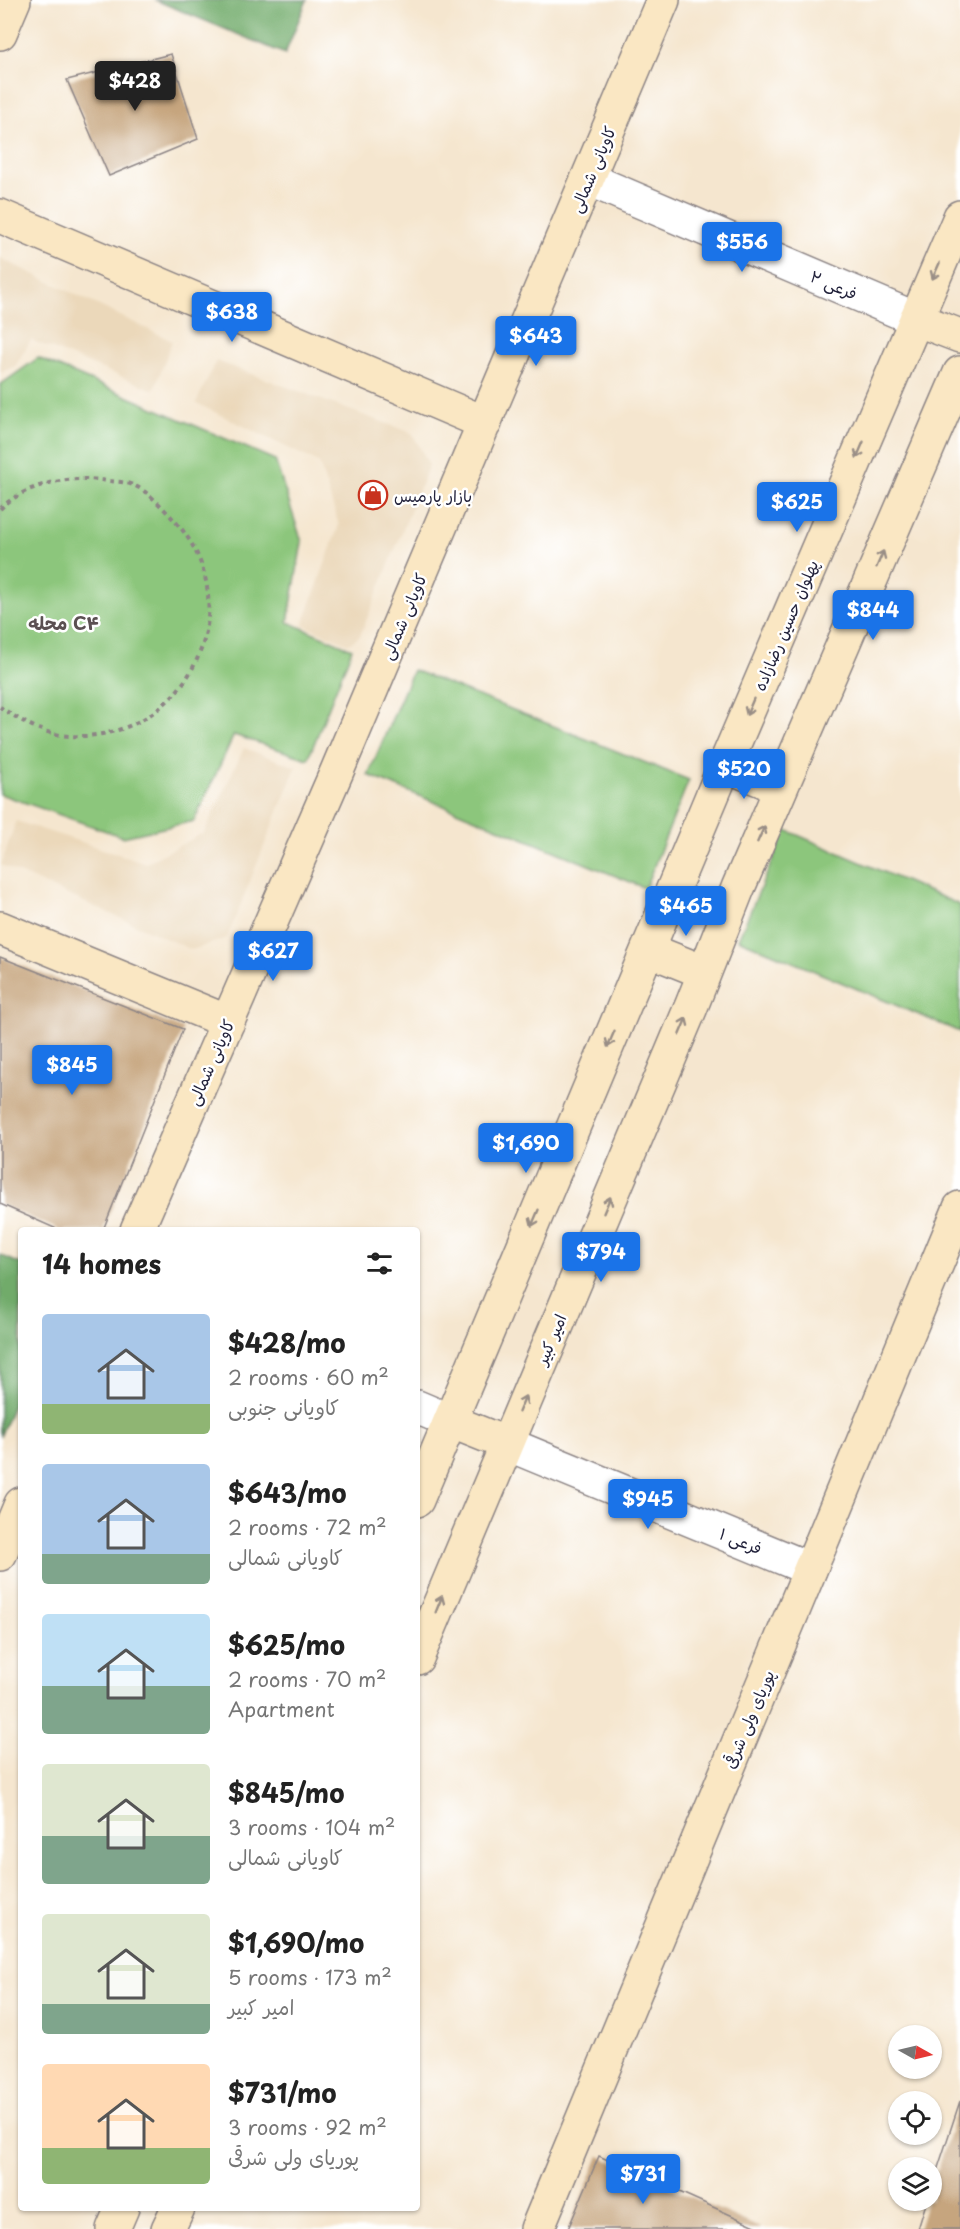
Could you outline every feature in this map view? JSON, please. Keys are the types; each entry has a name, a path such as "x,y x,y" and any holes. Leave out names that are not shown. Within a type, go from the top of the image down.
{"street":[{"path":"0,33 14,0"},
{"name":"کاویانی شمالی","path":"138,1227 485,423 663,0"},
{"name":"فرعی ۲","path":"588,179 916,319"},
{"path":"0,216 485,423"},
{"name":"پهلوان حسین رضازاده","path":"649,950 725,765 960,218"},
{"path":"916,319 960,336"},
{"path":"725,765 782,788 960,373"},
{"name":"امیر کبیر","path":"420,1651 738,888 782,788"},
{"path":"0,928 228,1022"},
{"path":"420,1493 649,950 704,972"},
{"name":"پوریای ولی شرقی","path":"537,2229 960,1208"},
{"path":"420,1408 506,1443"},
{"name":"فرعی ۱","path":"506,1443 810,1569"},
{"path":"0,1554 18,1511"},
{"path":"168,2229 177,2211"}],"path":[{"path":"0,509 10,500 46,483 87,478 133,484 161,506 188,536 205,573 210,613 202,652 181,689 150,717 111,733 69,736 29,726 0,707"}],"shaded area":[{"path":"0,258 172,341 154,390 31,340 15,366 0,373"},
{"name":"بازار پارمیس","path":"216,361 412,433 429,465 360,636 349,644 303,625 339,525 319,463 196,403"},
{"path":"244,748 296,767 227,938 192,950 1,865 16,821 146,863 204,833"}],"green space":[{"path":"155,0 307,0 285,54"},
{"path":"38,358 275,460 302,542 288,622 352,649 308,759 234,735 194,821 123,837 0,794 0,385"},
{"path":"413,670 689,780 645,888 368,775"},
{"path":"786,830 960,905 960,1032 738,939"},
{"path":"0,1255 18,1263 18,1393 0,1437"}],"building":[{"path":"171,54 198,139 109,176 67,80"},
{"path":"0,957 183,1029 104,1227 52,1227 0,1204"},
{"path":"960,2101 960,2229 918,2229 924,2211 942,2211 942,2157"},
{"path":"599,2156 762,2229 568,2229"}],"place":[{"name":"بازار پارمیس","path":"373,495"}],"district":[{"name":"محله C۴","path":"64,622"}]}
